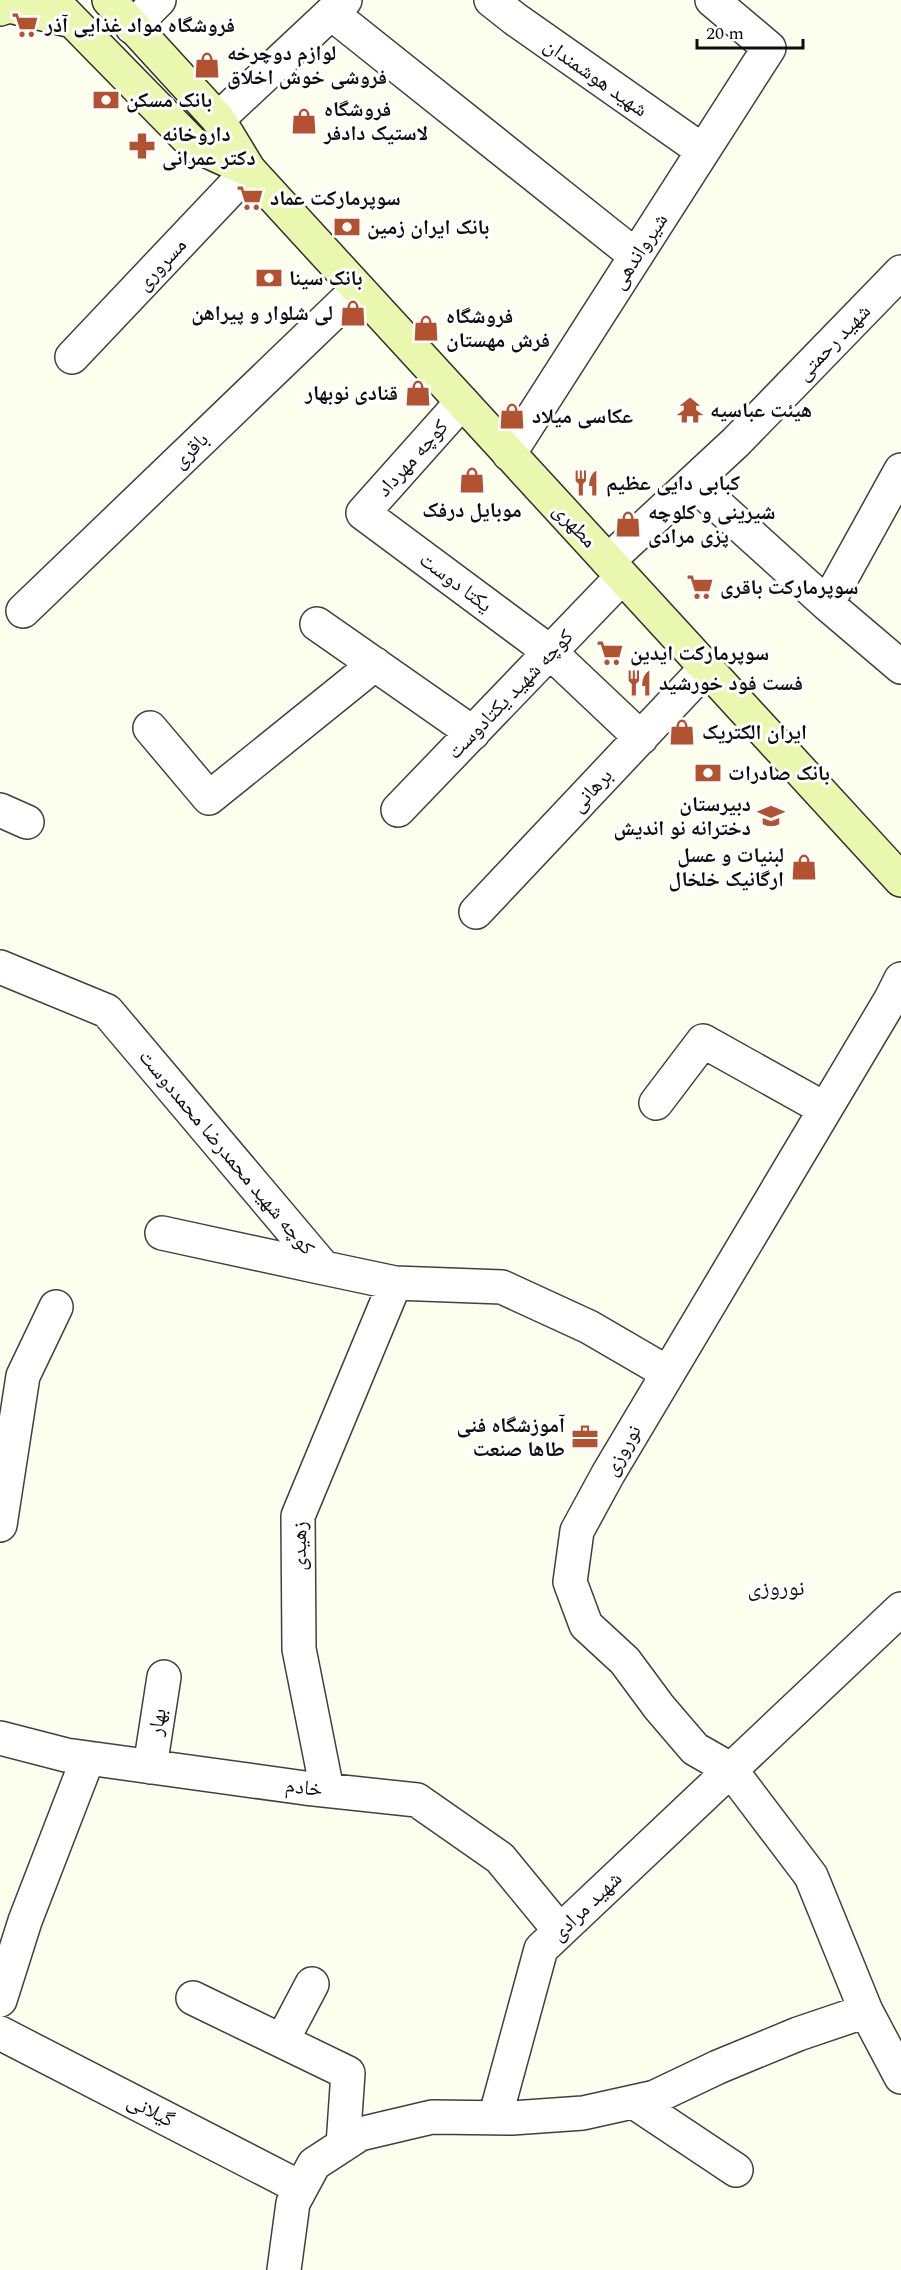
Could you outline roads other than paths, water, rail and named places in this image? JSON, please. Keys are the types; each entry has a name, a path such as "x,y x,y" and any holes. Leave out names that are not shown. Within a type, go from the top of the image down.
{"main road":[{"name":"مطهری","path":"109,0 218,119 249,170 901,880"},
{"path":"0,9 9,6 62,11"},
{"name":"مطهری","path":"62,11 194,145 249,170"}],"street":[{"path":"132,27 159,0"},
{"name":"شهید هوشمندان","path":"491,0 703,152"},
{"name":"شیرواندهی","path":"509,454 769,48 725,4"},
{"path":"218,119 338,7 636,256"},
{"name":"مسروری","path":"72,357 249,170"},
{"name":"شهید رحمتی","path":"615,569 693,483 736,442 901,272"},
{"name":"باقری","path":"23,611 358,289"},
{"name":"کوچه مهرداد","path":"363,513 462,402"},
{"path":"827,604 901,470"},
{"path":"693,483 827,604 901,667"},
{"name":"یکتا دوست","path":"363,513 550,652 641,738"},
{"name":"کوچه شهید یکتادوست","path":"398,810 550,652 615,569"},
{"path":"317,624 473,733"},
{"path":"150,728 209,798 375,664"},
{"name":"برهانی","path":"476,912 706,668"},
{"name":"کوچه شهید محمدرضا محمددوست","path":"0,967 107,1011 324,1268 395,1282 502,1287 589,1327 668,1373"},
{"name":"نوروزی","path":"730,1769 695,1749 659,1707 625,1661 586,1625 570,1582 577,1531 608,1474 901,979"},
{"path":"656,1103 704,1041 825,1109"},
{"path":"162,1233 324,1268"},
{"name":"زهیدی","path":"327,1790 299,1649 298,1516 395,1282"},
{"path":"0,1525 23,1376 56,1307"},
{"name":"شهید مرادی","path":"495,2118 541,1949 901,1609"},
{"name":"بهار","path":"150,1767 164,1677"},
{"name":"خادم","path":"0,1738 66,1755 417,1800 500,1858 560,1931"},
{"path":"0,2000 9,1940 88,1758"},
{"path":"730,1769 811,1876 866,2011 901,2077"},
{"path":"282,2041 312,1984"},
{"path":"193,1998 348,2073 343,2145"},
{"path":"284,2270 293,2203 314,2164 360,2134 432,2117 495,2118 583,2113 655,2097 717,2067 798,2034 866,2011"},
{"name":"گیلانی","path":"0,2033 302,2188"},
{"path":"634,2102 736,2170"}],"place":[{"name":"فروشگاه مواد غذایی آذر","path":"25,25"},
{"name":"لوازم دوچرخه فروشی خوش اخلاق","path":"207,65"},
{"name":"بانک مسکن","path":"106,100"},
{"name":"فروشگاه لاستیک دادفر","path":"304,121"},
{"name":"داروخانه دکتر عمرانی","path":"142,146"},
{"name":"سوپرمارکت عماد","path":"250,198"},
{"name":"بانک ایران زمین","path":"347,227"},
{"name":"بانک سینا","path":"269,278"},
{"name":"لی شلوار و پیراهن","path":"353,313"},
{"name":"فروشگاه فرش مهستان","path":"426,328"},
{"name":"قنادی نوبهار","path":"418,393"},
{"name":"هیئت عباسیه","path":"690,410"},
{"name":"عکاسی میلاد","path":"512,416"},
{"name":"موبایل درفک","path":"472,480"},
{"name":"کبابی دایی عظیم","path":"586,483"},
{"name":"شیرینی و کلوچه پزی مرادی","path":"628,524"},
{"name":"سوپرمارکت باقری","path":"700,587"},
{"name":"سوپرمارکت ایدین","path":"610,653"},
{"name":"فست فود خورشید","path":"639,683"},
{"name":"ایران الکتریک","path":"682,732"},
{"name":"بانک صادرات","path":"708,773"},
{"name":"دبیرستان دخترانه نو اندیش","path":"771,816"},
{"name":"لبنیات و عسل ارگانیک خلخال","path":"804,867"},
{"name":"آموزشگاه فنی طاها صنعت","path":"585,1437"}],"district":[{"name":"نوروزی","path":"776,1587"}]}
